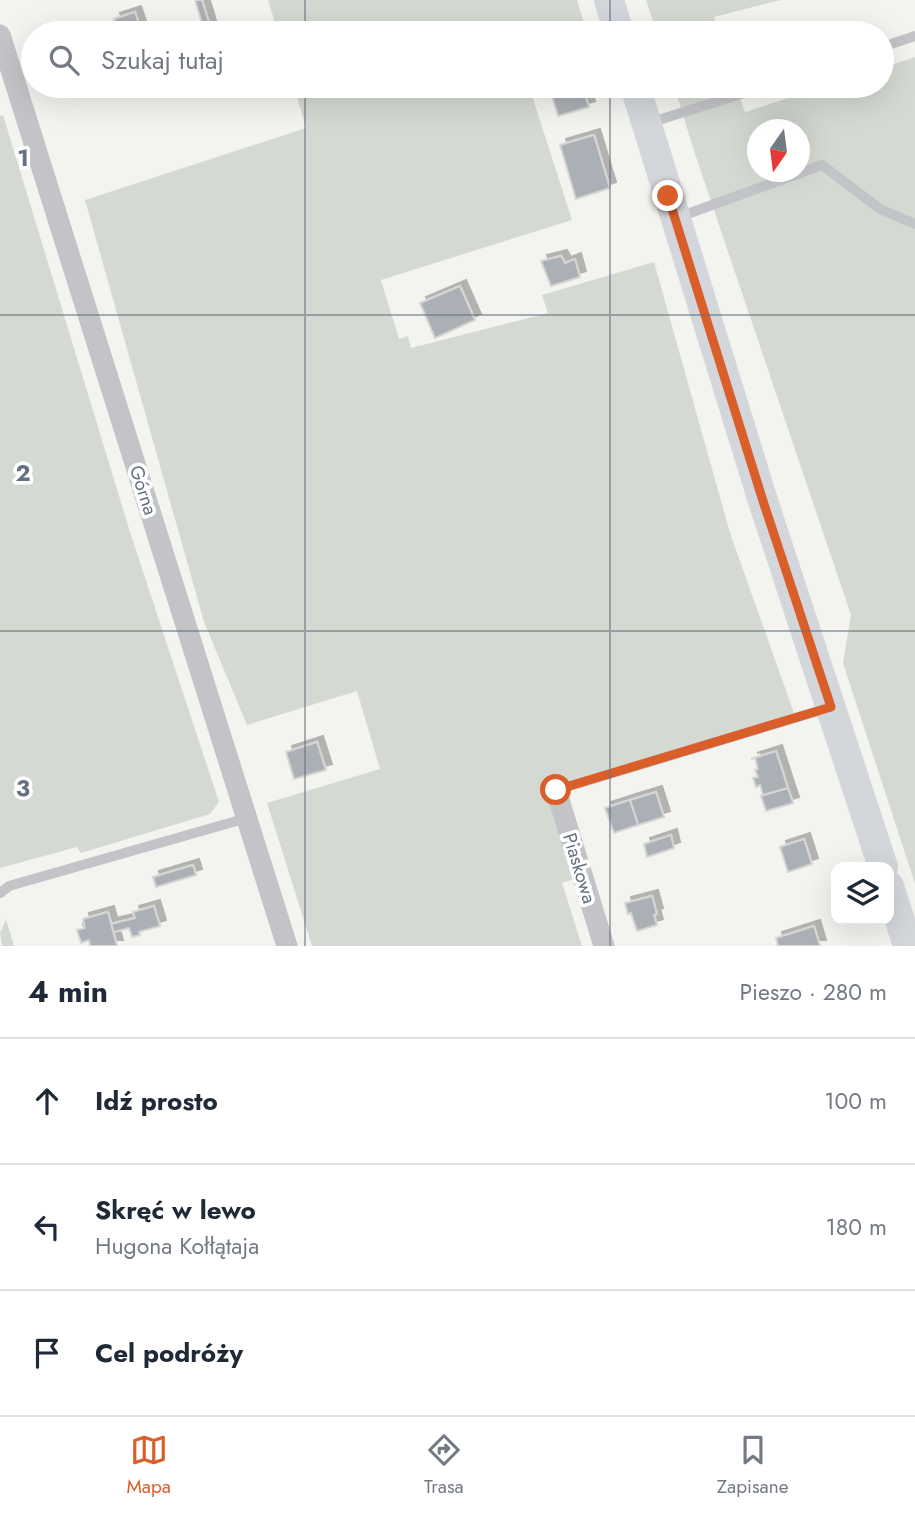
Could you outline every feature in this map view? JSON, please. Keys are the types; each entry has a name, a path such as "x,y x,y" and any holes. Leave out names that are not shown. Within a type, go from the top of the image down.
{"main road":[{"path":"608,0 615,21"},
{"path":"639,98 763,501 881,862"},
{"path":"894,902 908,946"}],"street":[{"name":"Górna","path":"0,35 287,946"},
{"name":"Piaskowa","path":"556,790 604,946"}],"lane":[{"path":"894,43 915,36"},
{"path":"647,124 728,98"},
{"path":"675,218 822,165 880,209 915,224"},
{"path":"556,790 831,707"},
{"path":"0,893 9,886 247,818"}],"shaded area":[{"path":"268,0 577,0 583,21 274,21"},
{"path":"646,0 781,0 714,17 715,21 653,21"},
{"path":"915,57 915,884 843,663 851,615 678,98 740,98 745,112 789,98 894,98 894,64"},
{"path":"297,98 533,98 572,220 381,280 399,339 408,336 411,348 548,313 542,295 654,262 730,533 794,713 545,788 574,879 562,883 582,946 312,946 267,803 380,769 357,691 247,725 204,622 85,200 306,128"},
{"path":"3,115 130,532 219,802 210,814 81,853 77,847 0,868 0,116"},
{"path":"6,919 14,946 2,946 0,933"}],"building":[{"path":"195,0 202,0 208,21 201,21"},
{"path":"135,12 138,21 115,21 114,19"},
{"path":"553,98 586,98 589,107 558,116"},
{"path":"594,135 610,188 576,199 560,145"},
{"path":"561,256 565,263 575,259 580,277 551,286 541,261"},
{"path":"460,286 475,320 435,338 420,303"},
{"path":"317,742 326,770 294,779 286,752"},
{"path":"776,751 788,788 763,795 760,785 756,787 753,778 758,777 755,758 751,759"},
{"path":"788,788 793,803 766,811 761,796"},
{"path":"656,792 664,817 638,825 630,800"},
{"path":"630,800 638,825 614,833 605,808"},
{"path":"671,835 674,848 647,857 644,844"},
{"path":"804,839 812,864 788,872 780,847"},
{"path":"193,865 196,875 156,887 153,877"},
{"path":"652,896 657,925 637,931 625,903"},
{"path":"154,906 160,926 132,937 129,928 114,932 111,924 135,918 133,912"},
{"path":"108,912 117,946 90,946 89,940 81,943 77,930 85,928 83,919"},
{"path":"814,926 820,946 778,946 776,938"}],"route":[{"path":"556,790 831,707 763,501 668,196"}]}
